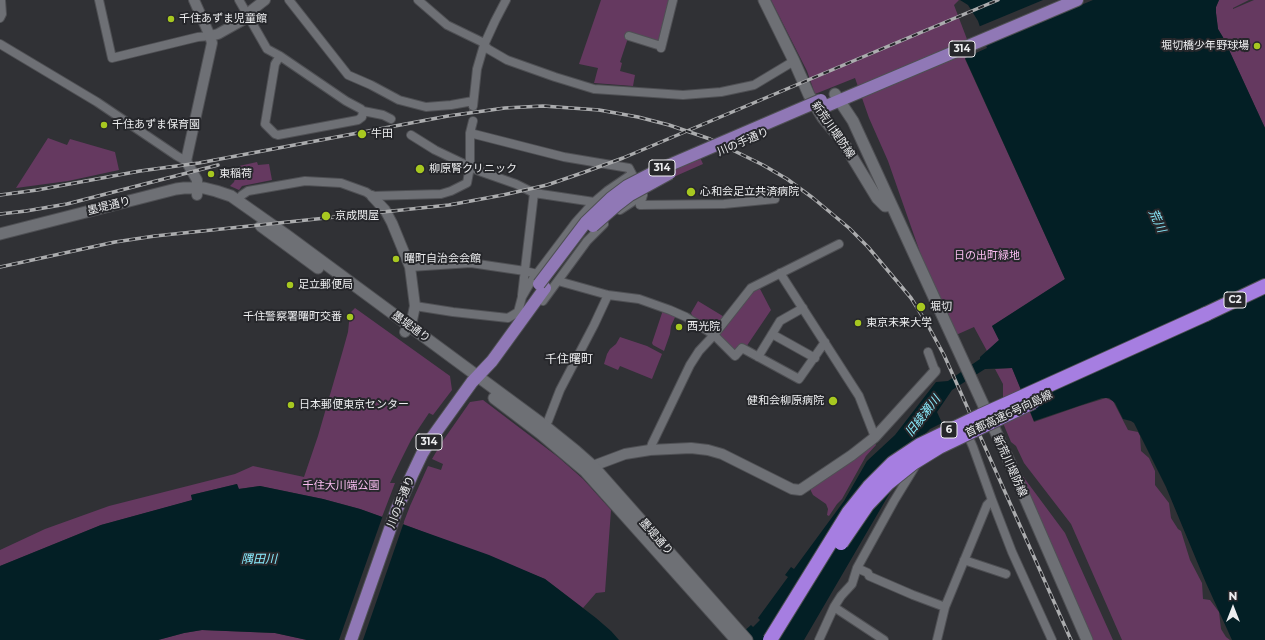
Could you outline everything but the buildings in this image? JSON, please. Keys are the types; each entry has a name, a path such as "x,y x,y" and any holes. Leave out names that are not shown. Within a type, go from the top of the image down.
{"highway":[{"name":"C2","path":"1208,318 1265,288"},
{"name":"首都高速6号向島線","path":"770,640 849,512 869,487 893,463 920,445 973,419 1265,295"},
{"name":"首都高速6号向島線","path":"781,640 858,518 877,494 904,469 938,447 984,424 1208,318"}],"main road":[{"name":"新荒川堤防線","path":"764,0 809,95 823,118 843,142 877,198 885,206 891,205"},
{"name":"川の手通り","path":"841,96 1058,0"},
{"name":"川の手通り","path":"351,640 397,509 412,475 431,440 474,379 492,361 522,314 540,282 586,222 611,198 627,186 658,170 1078,0"},
{"name":"新荒川堤防線","path":"841,96 1010,463 1087,640"},
{"name":"墨堤通り","path":"0,234 176,189 224,193 238,200 474,379 540,433 589,469"},
{"name":"墨堤通り","path":"0,242 197,191 236,207 407,329"},
{"name":"墨堤通り","path":"474,379 545,426 589,469 740,638"}],"street":[{"path":"0,18 2,14 1,0"},
{"path":"99,0 112,58 198,37 218,34 243,20 265,0"},
{"path":"186,161 212,43 194,0"},
{"path":"239,0 266,47 363,111 383,115 391,119"},
{"path":"289,0 343,71 348,75 399,100 426,107 473,103 477,69 484,45 506,0"},
{"path":"629,36 661,47 673,0"},
{"path":"421,1 447,25 482,42 484,45 507,60 520,66 594,89 683,95 721,92 754,85 794,61"},
{"path":"0,44 100,104 186,161 196,178 197,191"},
{"path":"280,56 275,64 265,124 275,134 278,135 358,120 362,117 363,111"},
{"path":"372,196 441,194 461,187 467,183 470,167 470,133 473,121"},
{"path":"470,133 564,157 629,168 642,195 640,205 724,204 775,199"},
{"path":"411,135 435,150 470,167 534,193 594,202"},
{"path":"522,297 540,282 576,222 594,202 632,174"},
{"path":"238,200 248,191 305,181 341,183 366,192 372,196 385,210 392,223 410,267 415,306 414,314 407,329"},
{"path":"522,314 522,297 534,193"},
{"path":"415,306 508,318 522,314 532,315 598,228 621,209 642,195"},
{"path":"650,450 690,365 699,351 714,335 751,288 839,244"},
{"path":"410,267 471,263 525,271 540,282"},
{"path":"780,273 859,396 875,437"},
{"path":"558,281 608,295 639,299 670,310 686,317 714,335 735,356 742,348 800,379 825,342"},
{"path":"545,426 560,390 608,295"},
{"path":"758,356 780,321 803,308"},
{"path":"772,334 815,358"},
{"path":"589,469 625,454 650,450 691,448 715,452 735,460 792,489 796,490 805,487 852,455 875,437 935,371 928,352"},
{"path":"819,640 834,607 852,584 857,568 894,501 918,462 933,444 951,430 959,427 965,428 1012,552 1052,640"},
{"path":"938,640 945,607 987,505 992,500"},
{"path":"964,560 1006,574"},
{"path":"857,568 876,579 945,607"},
{"path":"834,607 884,640"}],"green space":[{"path":"601,0 672,0 660,43 629,35 620,62 622,63 620,71 635,75 633,86 594,83 598,68 579,64"},
{"name":"日の出町緑地","path":"771,0 959,0 954,5 973,55 965,59 1065,279 992,326 999,340 987,351 974,327 956,335 929,278 888,161 869,118 855,78 815,94 807,71"},
{"path":"1219,0 1249,0 1233,9 1254,0 1265,0 1265,128 1218,29 1216,7"},
{"path":"48,138 67,145 70,139 115,152 119,170 68,181 16,188"},
{"path":"697,151 703,164 660,183 662,165"},
{"path":"257,162 258,165 269,164 272,180 242,186 239,190 230,186 234,182 239,166"},
{"path":"755,287 759,287 771,310 746,347 734,351 720,335"},
{"path":"698,301 726,318 714,330 693,317 691,313"},
{"name":"千住大川端公園","path":"355,308 450,376 452,390 433,415 429,413 411,440 390,483 395,483 382,517 360,509 323,499 260,486 238,489 237,484 191,495 193,500 101,525 0,566 0,550 45,529 109,506 235,474 253,466 304,477 318,436 343,350 348,332 350,313"},
{"path":"663,310 676,315 671,326 664,351 652,343"},
{"path":"620,337 647,346 662,354 652,379 620,366 618,370 604,364 607,354"},
{"path":"1012,368 1034,422 1106,398 1113,401 1128,430 1138,432 1140,436 1141,451 1149,458 1155,471 1155,485 1169,503 1171,518 1181,531 1190,560 1202,583 1203,599 1210,600 1219,612 1221,629 1230,640 1122,640 1071,524 1024,463 1016,446 1011,442 1003,423 1003,384 995,369"},
{"path":"483,400 558,457 583,479 611,510 605,592 596,593 583,608 545,579 403,524 428,466 441,470 443,464 432,459 442,442 470,402"},
{"path":"875,443 876,445 866,456 842,499 829,516 827,515 828,509 826,504 813,495 811,487 846,465"},
{"path":"1016,467 1065,533 1113,640 1093,640"},
{"path":"202,630 275,633 307,640 158,640"}],"water":[{"path":"960,0 1219,0 1216,7 1218,29 1265,128 1265,640 1232,640 1206,583 1166,487 1134,423 1123,419 1115,403 1109,398 1102,398 1034,421 1012,368 985,369 952,390 937,412 942,423 930,429 923,436 804,640 734,640 751,625 753,627 760,620 758,618 788,577 785,575 791,567 794,569 844,501 867,461 895,435 936,382 948,381 980,359 980,357 999,340 992,326 1065,279 965,58 987,48 978,21 968,5"},
{"name":"隅田川","path":"237,484 239,489 260,486 323,499 360,509 489,555 545,579 596,618 619,640 307,640 275,633 202,630 158,640 0,640 0,566 101,525 192,500 191,495"}],"pier":[{"path":"1043,0 1093,0 984,46 978,27"},
{"path":"383,515 404,522 363,640 339,640"}],"tunnel":[{"path":"473,106 473,121"}],"railway":[{"path":"0,267 115,242 155,236 449,205 547,185 623,158 998,0"},
{"path":"0,195 37,190 140,171 199,163 448,116 505,108 543,106 599,110 638,117 669,125 710,139 763,165 787,179 813,198 849,228 868,247 911,298 944,355 1071,640"},
{"path":"0,214 67,204 218,165"}],"place":[{"name":"千住あずま児童館","path":"171,19"},
{"name":"堀切橋少年野球場","path":"1257,46"},
{"name":"千住あずま保育園","path":"104,125"},
{"name":"牛田","path":"362,134"},
{"name":"柳原腎クリニック","path":"420,169"},
{"name":"東稲荷","path":"211,174"},
{"name":"心和会足立共済病院","path":"691,192"},
{"name":"京成関屋","path":"326,216"},
{"name":"曙町自治会会館","path":"396,259"},
{"name":"足立郵便局","path":"290,285"},
{"name":"堀切","path":"921,307"},
{"name":"千住警察署曙町交番","path":"350,317"},
{"name":"東京未来大学","path":"858,323"},
{"name":"西光院","path":"679,327"},
{"name":"健和会柳原病院","path":"833,401"},
{"name":"日本郵便東京センター","path":"291,405"}],"district":[{"name":"千住曙町","path":"569,359"}],"water label":[{"name":"荒川","path":"1157,221"},
{"name":"旧綾瀬川","path":"923,416"}]}
